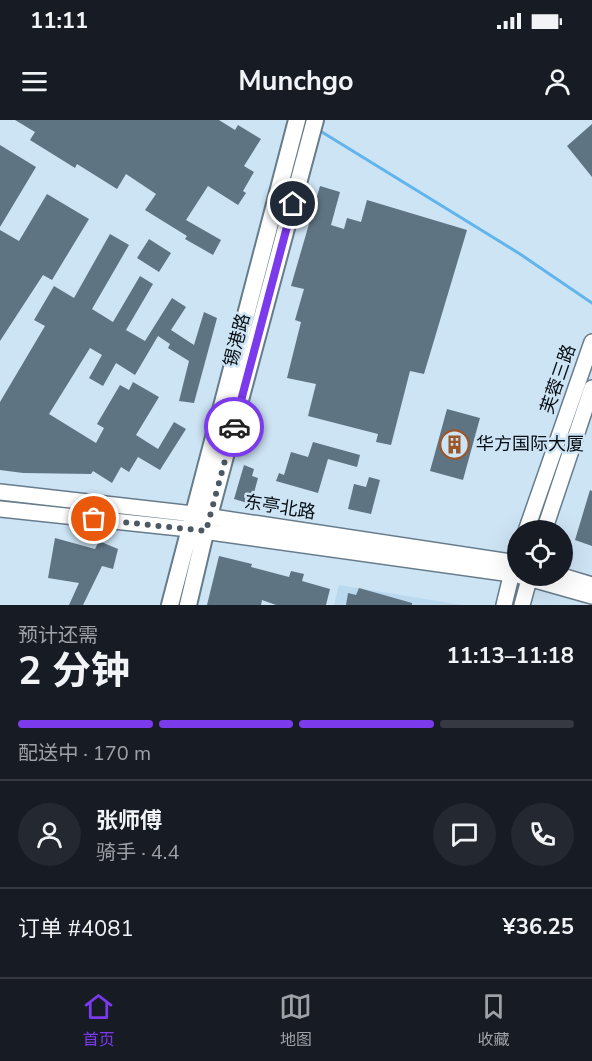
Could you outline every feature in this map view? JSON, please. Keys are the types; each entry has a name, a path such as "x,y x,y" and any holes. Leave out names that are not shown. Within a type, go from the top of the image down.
{"main road":[{"name":"锡港路","path":"188,605 199,522 296,123"},
{"name":"锡港路","path":"170,605 199,522 313,127"},
{"name":"芙蓉三路","path":"530,520 592,342"},
{"name":"芙蓉三路","path":"548,520 592,388"},
{"name":"东亭北路","path":"0,492 507,568"},
{"name":"东亭北路","path":"0,509 199,522"},
{"path":"573,579 592,585"},
{"path":"504,605 513,586"},
{"path":"521,586 522,605"},
{"name":"东亭北路","path":"564,586 592,596"}],"shaded area":[{"path":"339,585 462,605 334,605"}],"building":[{"path":"15,120 219,120 235,130 238,125 261,139 244,166 254,172 243,191 246,193 238,205 208,186 186,220 221,240 213,255 185,239 187,236 145,210 156,194 126,174 117,189 77,164 75,168 30,140 35,132"},
{"path":"592,124 592,177 567,146"},
{"path":"0,145 36,167 0,227"},
{"path":"320,186 340,192 331,225 344,229 347,218 361,222 367,200 467,230 424,374 410,371 391,445 376,442 378,434 308,416 316,384 287,378 301,322 295,320 304,289 291,286"},
{"path":"47,194 89,219 52,280 43,275 0,341 0,230 19,241"},
{"path":"110,234 129,245 92,309 113,322 140,276 153,284 126,330 145,341 172,298 186,307 171,330 194,345 204,312 217,318 194,403 179,401 189,361 168,348 170,344 158,336 135,375 116,363 103,386 89,378 102,355 90,348 49,414 96,443 104,428 97,424 120,385 129,390 133,382 159,397 136,435 158,449 174,422 186,429 160,470 138,457 129,472 121,467 112,483 93,471 91,474 23,473 0,470 0,402 45,326 34,320 54,286 74,298"},
{"path":"149,239 171,253 159,272 137,258"},
{"name":"华方国际大厦","path":"447,409 480,418 463,480 430,471"},
{"path":"313,442 360,455 357,467 328,459 318,493 276,481 279,473 284,475 291,452 308,457"},
{"path":"244,465 254,469 252,476 258,478 251,504 234,499"},
{"path":"369,477 380,480 371,514 348,509 354,484 366,487"},
{"path":"590,490 592,491 592,546 575,540"},
{"path":"55,538 95,549 99,541 118,549 113,569 102,566 83,605 69,605 79,583 48,578"},
{"path":"219,556 252,564 251,567 289,577 291,571 304,574 302,581 330,589 326,605 276,605 262,600 261,605 207,605"},
{"path":"359,588 412,603 412,605 346,605 348,593 356,595"}],"waterway":[{"path":"317,129 520,254 592,303"}],"way so far":[{"path":"94,519 206,531 234,427"}],"place":[{"name":"华方国际大厦","path":"455,444"}],"route":[{"path":"234,427 293,204"}]}
